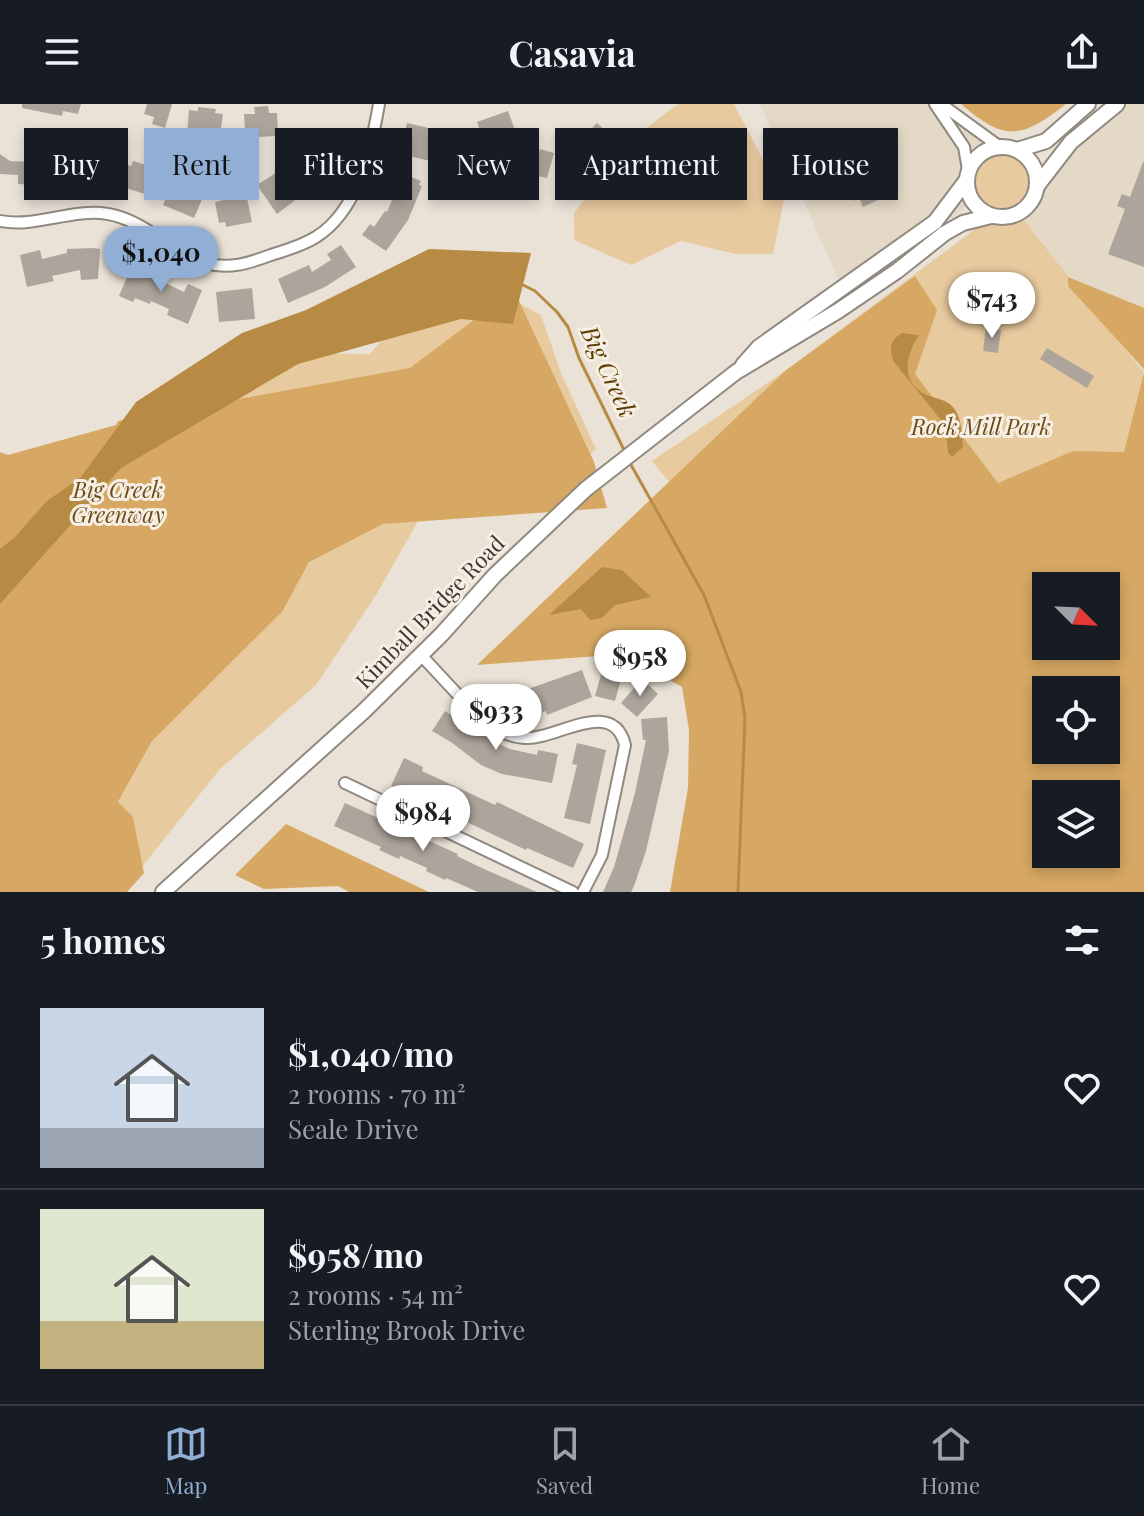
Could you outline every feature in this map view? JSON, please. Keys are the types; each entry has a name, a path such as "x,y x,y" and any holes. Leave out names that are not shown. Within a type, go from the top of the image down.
{"street":[{"path":"0,221 21,223 76,213 110,214 126,219 205,263 238,266 303,244 331,226 352,198 374,135 379,104"},
{"path":"938,104 1000,147 1017,150 1027,157 1034,167 1037,186"},
{"path":"938,104 964,147 972,203 991,216 1002,218 1024,210 1032,201 1037,186 1071,142 1117,104"},
{"path":"1017,150 1046,141 1088,104"},
{"path":"967,175 983,152 1000,147"},
{"name":"Kimball Bridge Road","path":"736,372 759,347 935,222 967,175"},
{"name":"Kimball Bridge Road","path":"163,892 364,711 516,554 586,489 736,372 838,311 897,271 945,233 963,223 991,216"},
{"path":"420,654 485,724 497,730 524,739 596,722 613,727 623,736 625,745 602,855 583,892"},
{"path":"345,783 573,892"}],"shaded area":[{"path":"760,104 950,104 1034,178 1036,193 1067,157 1126,104 1144,104 1144,373 995,182 909,253 846,296 803,200 898,200 898,128 771,128"},
{"path":"429,249 531,253 513,324 461,319 298,364 121,468 0,604 0,549 47,501 81,477 136,402 242,333 306,310"},
{"path":"902,333 919,335 908,359 912,383 918,390 955,409 961,425 963,447 952,457 948,453 945,425 894,362 891,346"},
{"path":"602,567 622,570 651,597 615,605 602,618 590,620 581,609 549,615"}],"green space":[{"path":"678,104 734,104 746,128 646,128"},
{"path":"961,104 1066,104 1037,124 1013,131 990,125"},
{"path":"747,129 763,160 763,200 784,200 773,254 736,254 681,241 631,265 574,240 574,213 584,200 747,200"},
{"name":"Rock Mill Park","path":"1000,155 1013,156 1028,166 1030,181 1027,190 1014,207 1144,373 1144,558 723,548 652,461 785,371 998,212 984,208 975,201 970,184 979,166"},
{"path":"915,276 937,310 915,374 998,483 1073,451 1124,452 1144,373 1144,892 670,892 688,788 689,730 682,687 624,654 477,665 785,371"},
{"path":"1068,277 1144,308 1144,369 1068,286"},
{"name":"Big Creek Greenway","path":"494,290 541,315 561,373 596,449 567,475 434,493 376,595 316,685 220,769 122,892 84,865 152,741 282,612 0,496 273,353 370,354 411,305"},
{"path":"514,290 594,462 607,508 383,524 309,562 282,612 152,741 118,802 133,817 144,873 127,892 0,892 0,452 8,455 116,425 118,421 410,368"},
{"path":"286,824 429,892 349,892 338,886 264,889 235,875"}],"building":[{"path":"22,104 81,104 78,114 63,111 62,116 22,108"},
{"path":"147,104 172,104 165,128 152,124 154,117 144,114"},
{"path":"268,106 269,113 277,113 275,136 259,137 259,128 245,128 244,114 255,114 254,107"},
{"path":"198,107 216,109 215,113 223,114 221,128 187,128 189,110 198,111"},
{"path":"508,111 514,128 479,128 477,122"},
{"path":"407,123 428,128 428,161 412,157 412,128 406,128"},
{"path":"540,149 554,153 547,178 539,176"},
{"path":"0,154 10,161 24,161 24,184 18,184 18,175 0,174"},
{"path":"133,161 144,164 144,194 128,189 128,165 131,166"},
{"path":"1143,162 1144,267 1108,254 1125,209 1117,206 1122,194 1130,197"},
{"path":"275,174 275,200 295,200 277,214 259,184"},
{"path":"412,177 421,181 419,185 422,186 408,220 386,251 362,235 370,224 374,227 387,212 392,200 412,200"},
{"path":"165,200 202,200 194,218 163,205"},
{"path":"247,200 252,222 226,227 225,222 219,223 215,202"},
{"path":"860,200 878,200 863,207"},
{"path":"341,245 356,267 325,287 288,303 278,279 309,265 312,272 331,260 327,254"},
{"path":"67,249 100,249 98,279 81,280 80,270 52,276 54,281 27,287 20,255 40,250 42,259 67,253"},
{"path":"133,263 144,268 142,272 184,292 188,284 202,290 188,324 167,315 169,309 151,301 150,304 135,298 133,302 119,296"},
{"path":"252,288 255,319 219,322 216,292"},
{"path":"986,328 1001,330 998,353 983,351"},
{"path":"1047,348 1094,376 1087,388 1040,359"},
{"path":"582,670 592,697 547,715 546,711 520,720 511,695"},
{"path":"602,671 622,676 615,701 595,696"},
{"path":"642,679 658,694 637,717 621,703"},
{"path":"445,711 510,749 537,755 538,750 558,754 552,783 502,774 481,765 432,731"},
{"path":"667,717 669,751 646,851 634,886 631,892 603,892 614,867 635,793 646,740 643,740 641,719"},
{"path":"577,743 606,750 590,824 564,818 577,765 572,764"},
{"path":"404,758 423,767 422,771 495,805 497,802 584,844 573,868 526,850 391,786"},
{"path":"345,803 537,892 478,892 445,880 400,856 399,859 379,850 381,847 334,826"}],"waterway":[{"name":"Big Creek","path":"523,285 535,291 568,327 579,358 625,452"},
{"name":"Big Creek","path":"630,463 704,595 741,692 745,717 738,892"}]}
